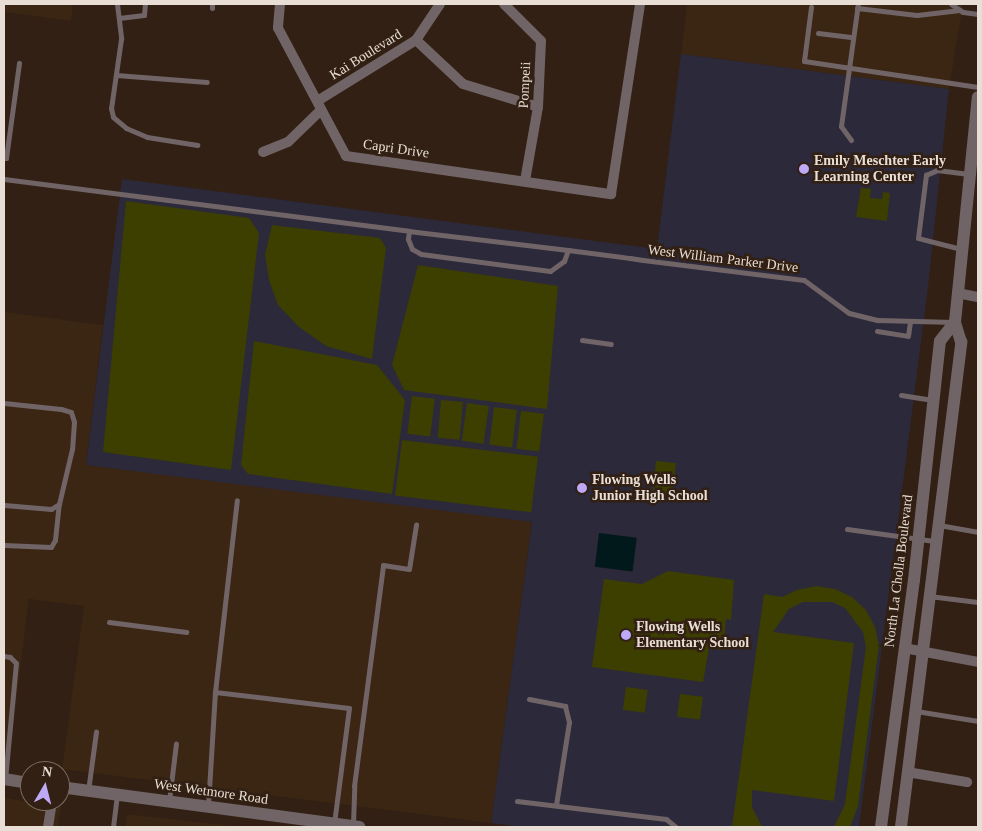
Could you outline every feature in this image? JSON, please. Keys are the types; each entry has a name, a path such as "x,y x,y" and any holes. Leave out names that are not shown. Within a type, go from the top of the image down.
{"street":[{"name":"Capri Drive","path":"280,4 278,28 346,156 611,194 640,4"},
{"name":"Kai Boulevard","path":"263,152 288,142 319,106 416,40 440,4"},
{"name":"Pompeii","path":"504,4 541,41 538,107 525,182"},
{"path":"416,40 463,84 538,107"},
{"path":"901,827 923,650 934,541 961,342 955,322 969,174 974,157 978,97"},
{"path":"958,293 978,297"},
{"name":"North La Cholla Boulevard","path":"881,827 918,539 940,341 955,322"},
{"path":"904,648 923,650 978,662"},
{"path":"907,772 967,782"},
{"path":"4,779 20,781"},
{"name":"West Wetmore Road","path":"70,788 356,827"},
{"path":"48,827 50,811"}],"lane":[{"path":"117,4 121,39 111,108 113,117 126,128 147,137 197,145"},
{"path":"119,18 144,15 145,4"},
{"path":"951,4 960,10"},
{"path":"851,140 841,126 858,6 917,15 960,10 978,14"},
{"path":"811,7 804,61 978,87"},
{"path":"818,33 853,37"},
{"path":"4,158 6,158 20,63"},
{"path":"116,75 207,82"},
{"path":"962,249 918,238 926,175 937,170 969,174"},
{"name":"West William Parker Drive","path":"4,179 804,280 849,313 878,320 955,322"},
{"path":"409,231 412,249 421,254 550,271 564,261 568,250"},
{"path":"877,331 908,336 910,321"},
{"path":"582,340 611,344"},
{"path":"901,396 934,400"},
{"path":"4,403 71,412 74,422 72,449 59,504 56,540 51,547 4,544"},
{"path":"208,807 215,692 236,500"},
{"path":"4,505 51,509 59,504"},
{"path":"356,827 354,786 382,565 409,569 416,525"},
{"path":"936,525 978,532"},
{"path":"848,529 934,541"},
{"path":"929,596 978,602"},
{"path":"109,622 186,632"},
{"path":"4,656 10,657 16,663 4,779"},
{"path":"215,692 348,708 334,824"},
{"path":"528,700 565,706 569,722 556,805"},
{"path":"915,710 978,721"},
{"path":"88,791 96,732"},
{"path":"169,802 176,743"},
{"path":"113,827 117,794"},
{"path":"517,801 666,819 676,827"}],"shaded area":[{"path":"4,4 73,4 71,21 4,12"},
{"path":"687,4 963,4 949,89 681,54"},
{"name":"Flowing Wells Junior High School","path":"681,54 949,89 928,287 859,827 524,827 491,823 532,522 86,465 122,179 657,249"},
{"path":"861,188 871,189 870,198 882,199 883,192 890,193 887,221 856,217"},
{"path":"126,201 249,218 259,233 231,470 103,452"},
{"path":"272,225 380,238 386,248 372,359 326,346 299,327 278,305 269,280 265,255"},
{"path":"418,265 558,286 547,409 404,390 392,365"},
{"path":"4,312 103,325 86,465 532,521 491,823 70,770 70,761 63,761 84,606 29,599 9,760 4,759"},
{"path":"254,341 377,365 405,400 392,494 248,474 241,465"},
{"path":"412,396 435,399 430,437 407,434"},
{"path":"441,400 463,402 460,440 438,438"},
{"path":"467,403 489,406 483,444 462,441"},
{"path":"494,407 517,410 512,448 489,445"},
{"path":"521,411 544,414 539,452 516,449"},
{"path":"402,440 538,457 531,512 395,496"},
{"path":"656,461 676,463 673,495 653,493"},
{"path":"668,571 734,580 731,620 726,619 723,650 709,648 703,682 592,667 604,579 642,584"},
{"path":"816,586 835,589 852,597 866,610 875,627 879,646 858,806 850,827 834,827 845,804 866,647 863,632 845,608 832,602 803,602 789,609 773,632 854,643 834,801 752,790 752,807 762,827 732,827 764,594 782,597 797,590"},
{"path":"626,687 648,690 645,713 623,710"},
{"path":"680,694 703,697 700,720 677,717"},
{"path":"4,798 20,800 20,811 60,811 58,827 4,827"},
{"path":"127,814 241,827 126,827"}],"water":[{"path":"599,533 637,538 633,571 595,567"}],"place":[{"name":"Emily Meschter Early Learning Center","path":"804,169"},
{"name":"Flowing Wells Junior High School","path":"582,488"},
{"name":"Flowing Wells Elementary School","path":"626,635"}]}
